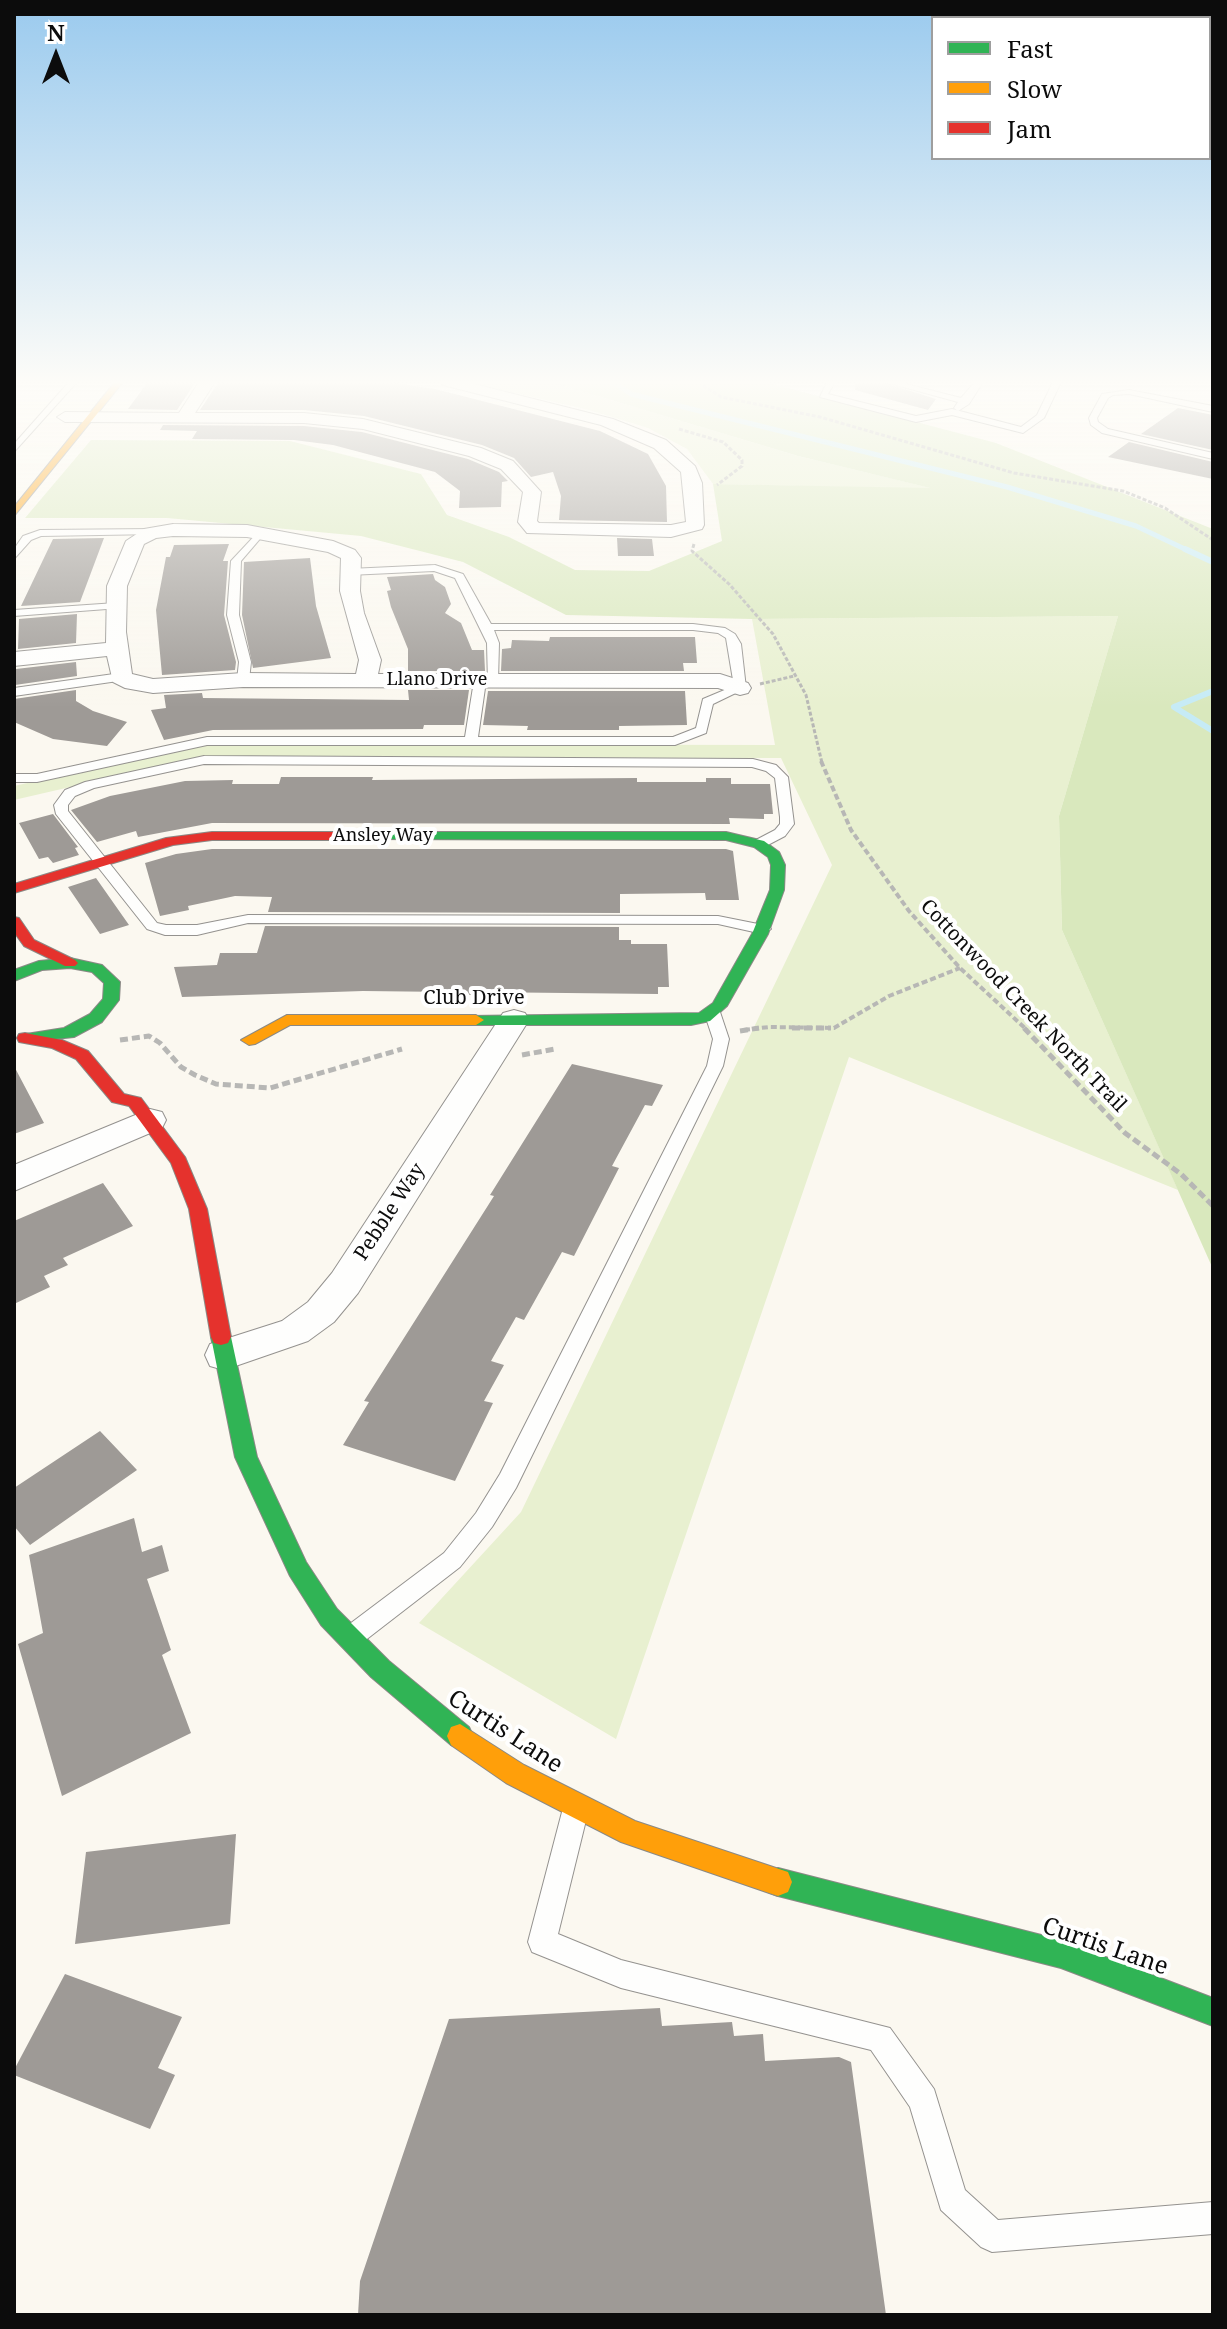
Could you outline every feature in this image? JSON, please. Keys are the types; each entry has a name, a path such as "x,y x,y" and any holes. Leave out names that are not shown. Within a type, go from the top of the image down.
{"street":[{"path":"14,513 32,491"},
{"path":"531,491 527,522 534,529 687,529 695,525 693,491"},
{"path":"127,680 116,640 117,586 136,541 154,532 173,530 260,533 342,550 351,558 349,572 354,613 370,660 366,680"},
{"path":"14,643 116,640"},
{"path":"14,659 116,640"},
{"name":"Llano Drive","path":"127,680 153,686 243,680 720,681 740,688"},
{"name":"Ansley Way","path":"14,889 171,841 212,836 726,836 759,844"},
{"path":"708,1014 719,1006 763,929 777,890 778,865 774,855 759,844"},
{"path":"14,921 29,943 70,963 97,968 112,982 114,991 105,1009 102,1027 105,1035"},
{"path":"14,976 39,966 70,963"},
{"path":"20,1037 68,1033 87,1024 105,1009"},
{"name":"Club Drive","path":"249,1040 287,1020 691,1020 708,1014"},
{"name":"Pebble Way","path":"224,1355 295,1331 321,1312 345,1283 514,1020"},
{"name":"Curtis Lane","path":"20,1037 56,1044 82,1055 118,1098 144,1103 189,1180 207,1250 224,1355 246,1457 298,1569 329,1617 445,1726 515,1774 630,1833 755,1876 1061,1954 1213,2012"},
{"path":"14,1179 144,1103"}],"lane":[{"path":"14,556 27,538 40,533 154,532"},
{"path":"243,680 245,662 233,615 236,561 260,533"},
{"path":"349,572 423,568 454,572 487,627 493,643 471,741"},
{"path":"14,613 116,606"},
{"path":"14,778 50,775 199,741 675,741 702,730 707,702 740,688 735,644 731,636 721,630 693,627 487,627"},
{"path":"14,692 127,680"},
{"path":"759,844 780,833 787,824 787,817 781,777 771,768 753,763 204,760 90,785 64,799 61,811 152,926 165,930 197,930 248,919 718,920 763,929"},
{"path":"349,1638 452,1560 484,1520 508,1481 715,1066 721,1039 708,1014"},
{"path":"577,1805 542,1942 621,1974 880,2038 923,2100 952,2199 992,2236 1213,2218"}],"path":[{"path":"1121,491 1165,508 1213,540"},
{"name":"Cottonwood Creek North Trail","path":"700,558 726,581 773,634 809,705 823,768 833,794 851,830 909,911 960,968 1055,1057 1125,1133 1181,1174 1213,1206"},
{"path":"740,688 794,676"}],"green space":[{"path":"48,491 432,491 447,515 509,537 575,570 649,571 722,541 714,491 1116,491 1213,529 1213,1269 1062,930 1059,816 1118,616 752,619 566,615 463,562 361,536 167,518 25,518"},
{"path":"1118,616 1059,816 1062,930 1178,1190 849,1057 616,1739 419,1623 521,1512 832,865 781,758 200,757 14,800 14,786 201,744 775,745 752,619"}],"building":[{"path":"460,491 502,491 501,507 459,508"},
{"path":"559,491 666,491 667,522 559,520"},
{"path":"104,538 80,602 21,606 53,539"},
{"path":"617,538 652,539 654,556 618,556"},
{"path":"229,544 223,561 228,561 224,615 236,662 235,670 162,675 156,610 166,557 170,557 174,545"},
{"path":"310,558 316,606 331,658 253,668 242,615 244,562"},
{"path":"433,574 435,580 445,587 451,604 445,613 461,623 472,650 484,650 485,671 408,671 408,649 391,607 387,577"},
{"path":"77,614 76,643 18,649 19,619"},
{"path":"550,637 695,637 697,663 683,663 684,671 501,671 502,649 511,648 512,640 549,641"},
{"path":"76,662 77,676 15,685 16,669"},
{"path":"76,690 76,701 93,711 127,722 107,746 53,739 14,722 14,699"},
{"path":"408,690 469,690 464,725 424,725 423,729 213,730 164,740 151,710 166,708 164,695 202,693 203,698 409,700"},
{"path":"488,691 685,691 687,725 619,726 619,730 527,730 528,726 483,725"},
{"path":"281,777 373,777 372,780 637,778 637,782 706,782 706,778 731,778 731,784 770,784 773,814 764,814 764,819 729,818 730,824 212,823 138,837 136,831 97,842 71,810 110,796 185,781 233,780 232,784 279,784"},
{"path":"53,814 78,847 75,848 79,855 53,863 48,857 39,859 19,823"},
{"path":"212,849 726,849 733,851 739,900 706,900 705,893 620,894 620,913 268,912 272,897 235,896 188,906 189,910 160,916 145,863 176,854"},
{"path":"96,878 129,925 100,934 68,887"},
{"path":"265,926 619,927 619,940 631,940 631,944 667,944 669,987 658,987 658,994 475,992 474,995 450,995 450,992 363,991 182,997 174,967 217,965 220,953 257,953"},
{"path":"572,1064 663,1085 652,1106 645,1105 612,1166 619,1168 574,1256 562,1252 524,1320 516,1317 491,1361 504,1365 484,1401 493,1403 455,1481 343,1445 369,1402 364,1401 494,1196 490,1195"},
{"path":"14,1066 44,1123 14,1134"},
{"path":"103,1183 133,1226 63,1258 68,1265 44,1276 50,1287 14,1304 14,1221"},
{"path":"100,1431 137,1470 30,1545 14,1526 14,1488"},
{"path":"134,1518 142,1552 162,1545 169,1571 147,1579 171,1650 162,1655 191,1733 62,1796 18,1644 43,1633 29,1555"},
{"path":"236,1834 230,1924 75,1944 86,1852"},
{"path":"65,1974 182,2017 158,2068 175,2075 150,2129 14,2075"},
{"path":"660,2008 662,2026 732,2022 734,2036 763,2034 765,2061 839,2057 851,2062 886,2315 358,2315 360,2281 449,2019"}],"waterway":[{"path":"1019,491 1136,526 1189,551"},
{"path":"1185,549 1213,562"},
{"path":"1213,691 1174,707 1213,731"}],"traffic: fast":[{"path":"362,836 726,836 759,844 774,855 778,865 777,890 760,934 719,1006 704,1017 691,1020 476,1020"},
{"path":"14,976 39,966 70,963 97,968 112,982 111,1000 96,1018 68,1033 32,1038"},
{"path":"221,1337 246,1457 298,1569 329,1617 380,1669 460,1736"},
{"path":"778,1882 1061,1954 1213,2012"}],"traffic: slow":[{"path":"14,513 32,491"},
{"path":"249,1040 287,1020 476,1020"},
{"path":"460,1736 515,1774 630,1833 778,1882"}],"traffic: jam":[{"path":"14,889 171,841 212,836 362,836"},
{"path":"14,921 29,943 70,963"},
{"path":"25,1038 56,1044 82,1055 118,1098 135,1102 179,1161 198,1209 221,1337"}]}
